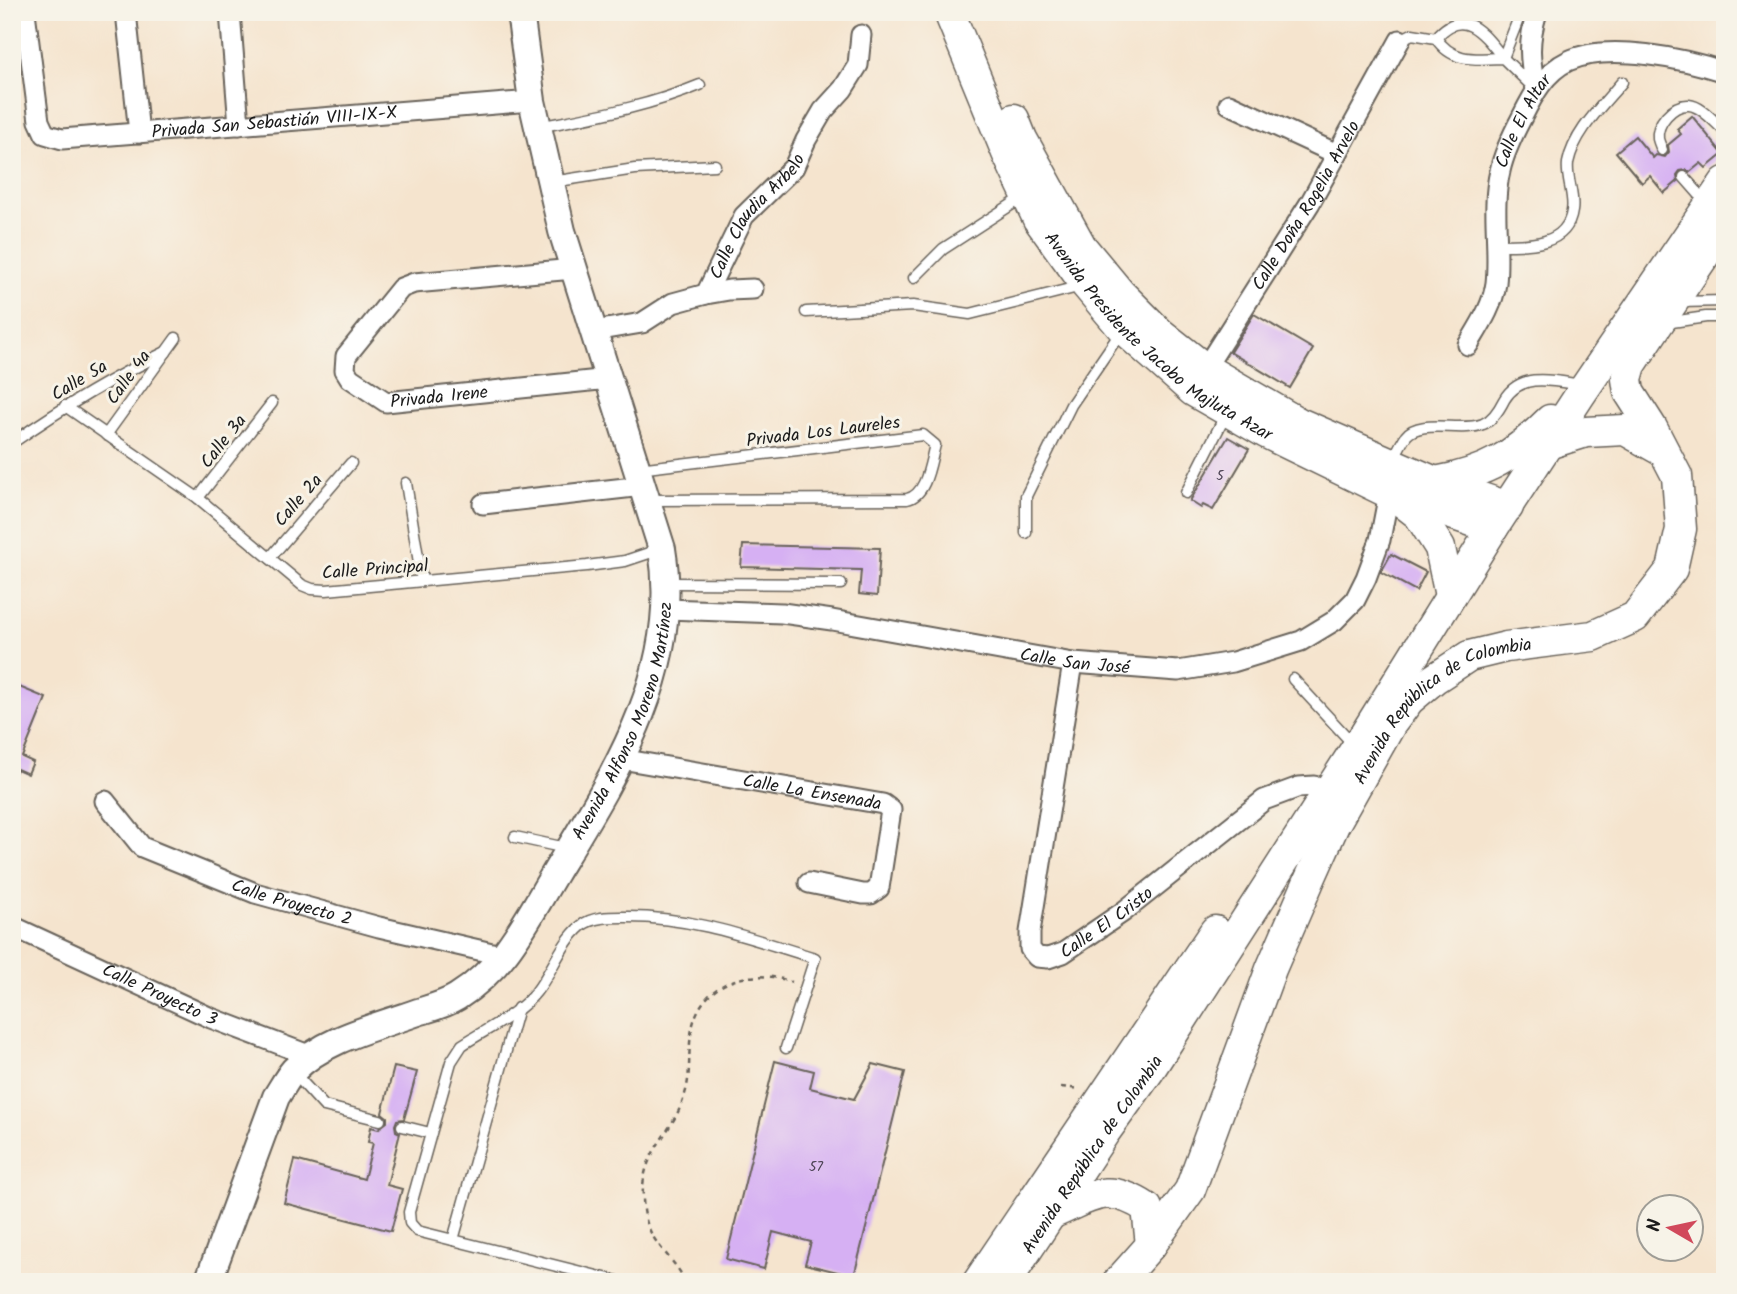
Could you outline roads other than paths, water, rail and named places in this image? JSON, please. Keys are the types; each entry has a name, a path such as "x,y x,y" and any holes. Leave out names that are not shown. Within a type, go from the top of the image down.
{"main road":[{"name":"Avenida Alfonso Moreno Martínez","path":"302,1064 332,1044 455,999 477,983 505,956 633,738 649,689 666,596 662,549 574,269 532,101 520,12"},
{"name":"Avenida Presidente Jacobo Majluta Azar","path":"949,12 1038,219 1086,285 1123,329 1198,380 1435,482 1501,518"},
{"name":"Avenida Presidente Jacobo Majluta Azar","path":"969,12 1022,139 1081,246 1227,411 1389,493 1501,518"},
{"name":"Avenida República de Colombia","path":"1118,1282 1151,1245 1190,1190 1270,969 1303,893 1334,825 1391,724 1409,700 1434,678 1469,656 1520,645 1593,636 1635,617 1672,569 1681,529 1676,476 1629,392 1627,379 1631,365 1665,313 1719,204"},
{"name":"Avenida República de Colombia","path":"1006,1282 1105,1132 1149,1071 1325,782 1357,747 1450,596 1583,390 1719,204"},
{"path":"1435,482 1461,478 1500,461 1524,446 1583,390"},
{"path":"1548,444 1586,432 1625,430 1664,452"},
{"path":"1389,493 1419,516 1433,535 1444,560 1450,596"},
{"path":"978,1282 1325,782"},
{"path":"208,1282 276,1097 302,1064"},
{"path":"1051,1214 1108,1191 1131,1197 1147,1208 1151,1245"}],"street":[{"name":"Privada San Sebastián VIII-IX-X","path":"25,12 39,121 45,134 62,139 532,101"},
{"path":"126,12 139,134"},
{"path":"230,12 239,125"},
{"path":"1536,89 1529,60 1532,27 1538,12"},
{"name":"Calle Claudia Arbelo","path":"593,331 642,323 673,303 706,294 744,216 794,167 823,111 843,89 858,65 860,35"},
{"name":"Calle Doña Rogelia Arvelo","path":"1198,380 1310,203 1400,40"},
{"name":"Calle El Altar","path":"1468,345 1488,311 1496,283 1495,205 1500,171 1511,140 1536,89 1548,76 1568,61 1589,55 1621,53 1664,57 1725,72"},
{"path":"1229,104 1337,154"},
{"name":"Privada Irene","path":"574,269 414,283 401,288 346,356 345,370 350,379 386,402 609,379"},
{"path":"706,294 753,289"},
{"path":"483,504 642,485"},
{"name":"Calle San José","path":"666,596 832,620 1073,663 1178,671 1233,662 1301,641 1334,621 1355,600 1366,579 1380,540 1389,493"},
{"name":"Calle El Cristo","path":"1073,663 1030,932 1030,948 1037,957 1048,958 1063,953 1124,912 1264,800 1299,787 1325,782"},
{"name":"Calle La Ensenada","path":"621,759 883,804 891,810 878,888 871,894 863,894 809,883"},
{"name":"Calle Proyecto 2","path":"105,801 142,847 255,892 379,927 505,956"},
{"name":"Calle Proyecto 3","path":"12,926 211,1018 302,1064"}],"lane":[{"path":"1503,58 1521,12"},
{"path":"1436,38 1455,22 1469,25 1484,34 1503,58 1536,89"},
{"path":"1400,40 1412,34 1436,38 1444,50 1460,58 1503,58"},
{"path":"1495,245 1530,244 1551,240 1565,228 1572,211 1568,164 1574,144 1622,82"},
{"path":"538,127 623,111 700,85"},
{"path":"1662,150 1658,139 1660,129 1674,108 1688,105 1700,109 1725,131"},
{"path":"551,182 635,169 715,164"},
{"path":"1684,177 1719,204"},
{"path":"914,278 943,249 1026,195"},
{"path":"806,312 913,306 970,314 1086,285"},
{"path":"1665,313 1725,301"},
{"path":"1665,313 1687,321 1725,317"},
{"path":"1026,533 1026,496 1071,405 1123,329"},
{"name":"Calle 4a","path":"106,435 176,338"},
{"name":"Calle 5a","path":"12,443 65,406 127,370 166,352"},
{"path":"1391,463 1407,435 1417,428 1462,428 1484,424 1495,414 1510,390 1519,383 1529,381 1583,390"},
{"name":"Calle 3a","path":"198,498 272,403"},
{"name":"Calle Principal","path":"65,406 198,498 302,585 312,589 625,561 662,549"},
{"path":"1186,494 1227,411"},
{"name":"Privada Los Laureles","path":"923,435 935,445 921,491 915,497 907,499 642,485 923,435"},
{"name":"Calle 2a","path":"270,558 351,464"},
{"path":"406,483 422,581"},
{"path":"666,596 841,583"},
{"path":"1293,678 1357,747"},
{"path":"515,837 570,849"},
{"path":"621,1282 416,1230 411,1223 409,1212 430,1133 451,1062 457,1052 462,1045 518,1008 534,994 571,937 582,926 612,917 662,917 708,925 815,958 786,1048"},
{"path":"453,1240 518,1008"},
{"path":"302,1064 324,1106 380,1120"},
{"path":"402,1126 430,1133"}]}
